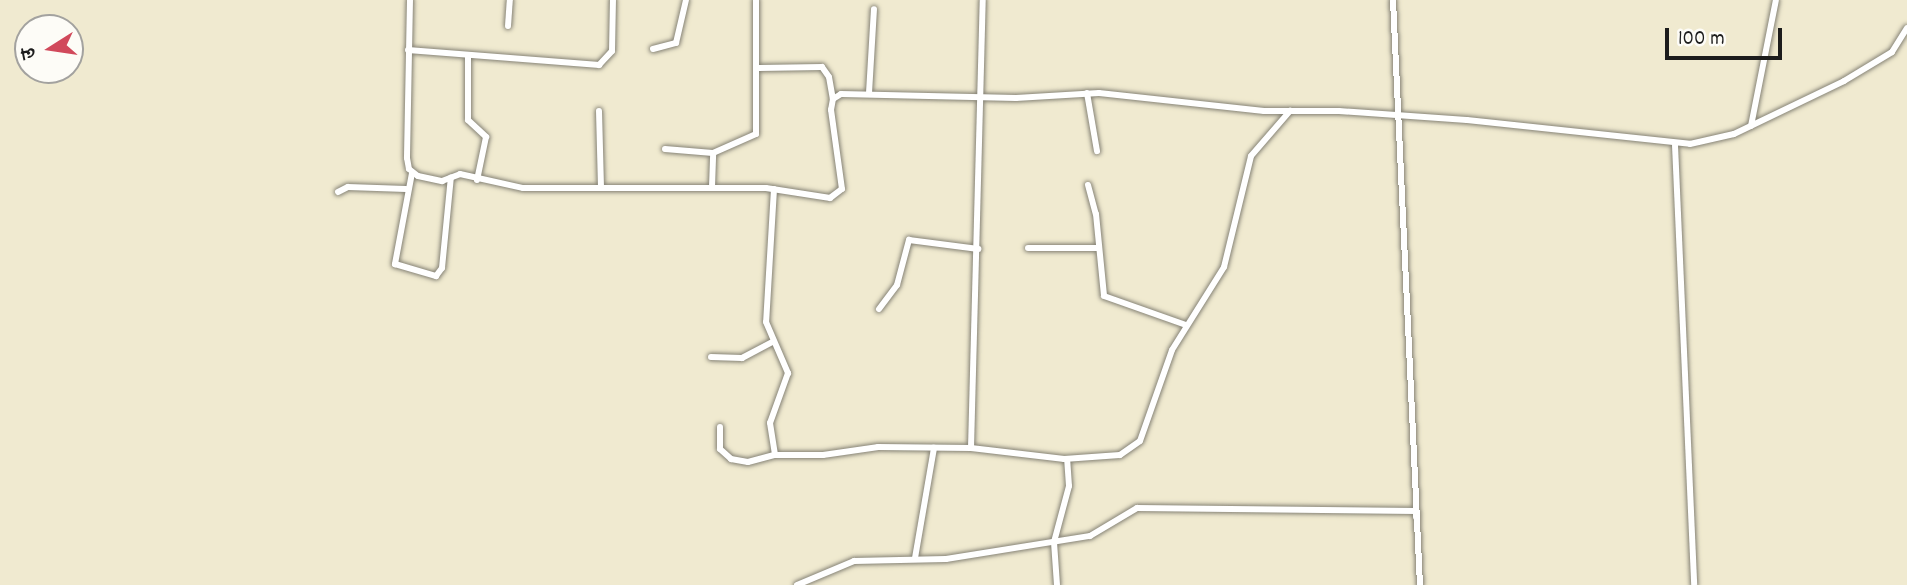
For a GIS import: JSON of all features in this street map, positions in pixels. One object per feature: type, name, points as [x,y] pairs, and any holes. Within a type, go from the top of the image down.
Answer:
[{"type":"street","points":[[410,0],[407,158],[412,173],[406,189],[395,266],[436,275],[442,268],[451,177]]},
{"type":"street","points":[[508,26],[510,0]]},
{"type":"street","points":[[408,50],[606,63],[613,41],[613,0]]},
{"type":"street","points":[[653,49],[676,43],[686,0]]},
{"type":"street","points":[[665,149],[713,153],[756,134],[759,68],[756,0]]},
{"type":"street","points":[[971,448],[983,0]]},
{"type":"street","points":[[1393,0],[1414,513],[1420,585]]},
{"type":"street","points":[[1751,126],[1776,0]]},
{"type":"street","points":[[869,93],[874,9]]},
{"type":"street","points":[[833,99],[841,94],[869,93],[982,97],[1087,93],[1290,111],[1397,115],[1675,145],[1715,140],[1751,126],[1881,61],[1899,44],[1907,28]]},
{"type":"street","points":[[468,56],[468,120],[486,137],[477,180]]},
{"type":"street","points":[[412,173],[437,181],[460,174],[477,180],[523,188],[774,189],[830,198],[841,192],[829,77],[822,67],[759,68]]},
{"type":"street","points":[[1087,93],[1097,151]]},
{"type":"street","points":[[600,111],[601,188]]},
{"type":"street","points":[[720,427],[721,452],[732,459],[748,462],[775,455],[823,456],[868,447],[971,448],[1067,459],[1120,455],[1135,447],[1161,372],[1186,325],[1224,267],[1251,156],[1290,111]]},
{"type":"street","points":[[1675,145],[1694,585]]},
{"type":"street","points":[[712,187],[713,153]]},
{"type":"street","points":[[1088,185],[1104,296],[1186,325]]},
{"type":"street","points":[[338,192],[348,187],[406,189]]},
{"type":"street","points":[[774,189],[766,322],[772,342],[788,373],[770,423],[775,455]]},
{"type":"street","points":[[878,309],[897,285],[909,240],[978,249]]},
{"type":"street","points":[[1028,248],[1099,248]]},
{"type":"street","points":[[712,357],[750,356],[772,342]]},
{"type":"street","points":[[915,558],[934,448]]},
{"type":"street","points":[[1057,585],[1054,541],[1069,486],[1067,459]]},
{"type":"street","points":[[797,585],[831,575],[854,561],[946,559],[1098,533],[1137,508],[1414,513]]}]
